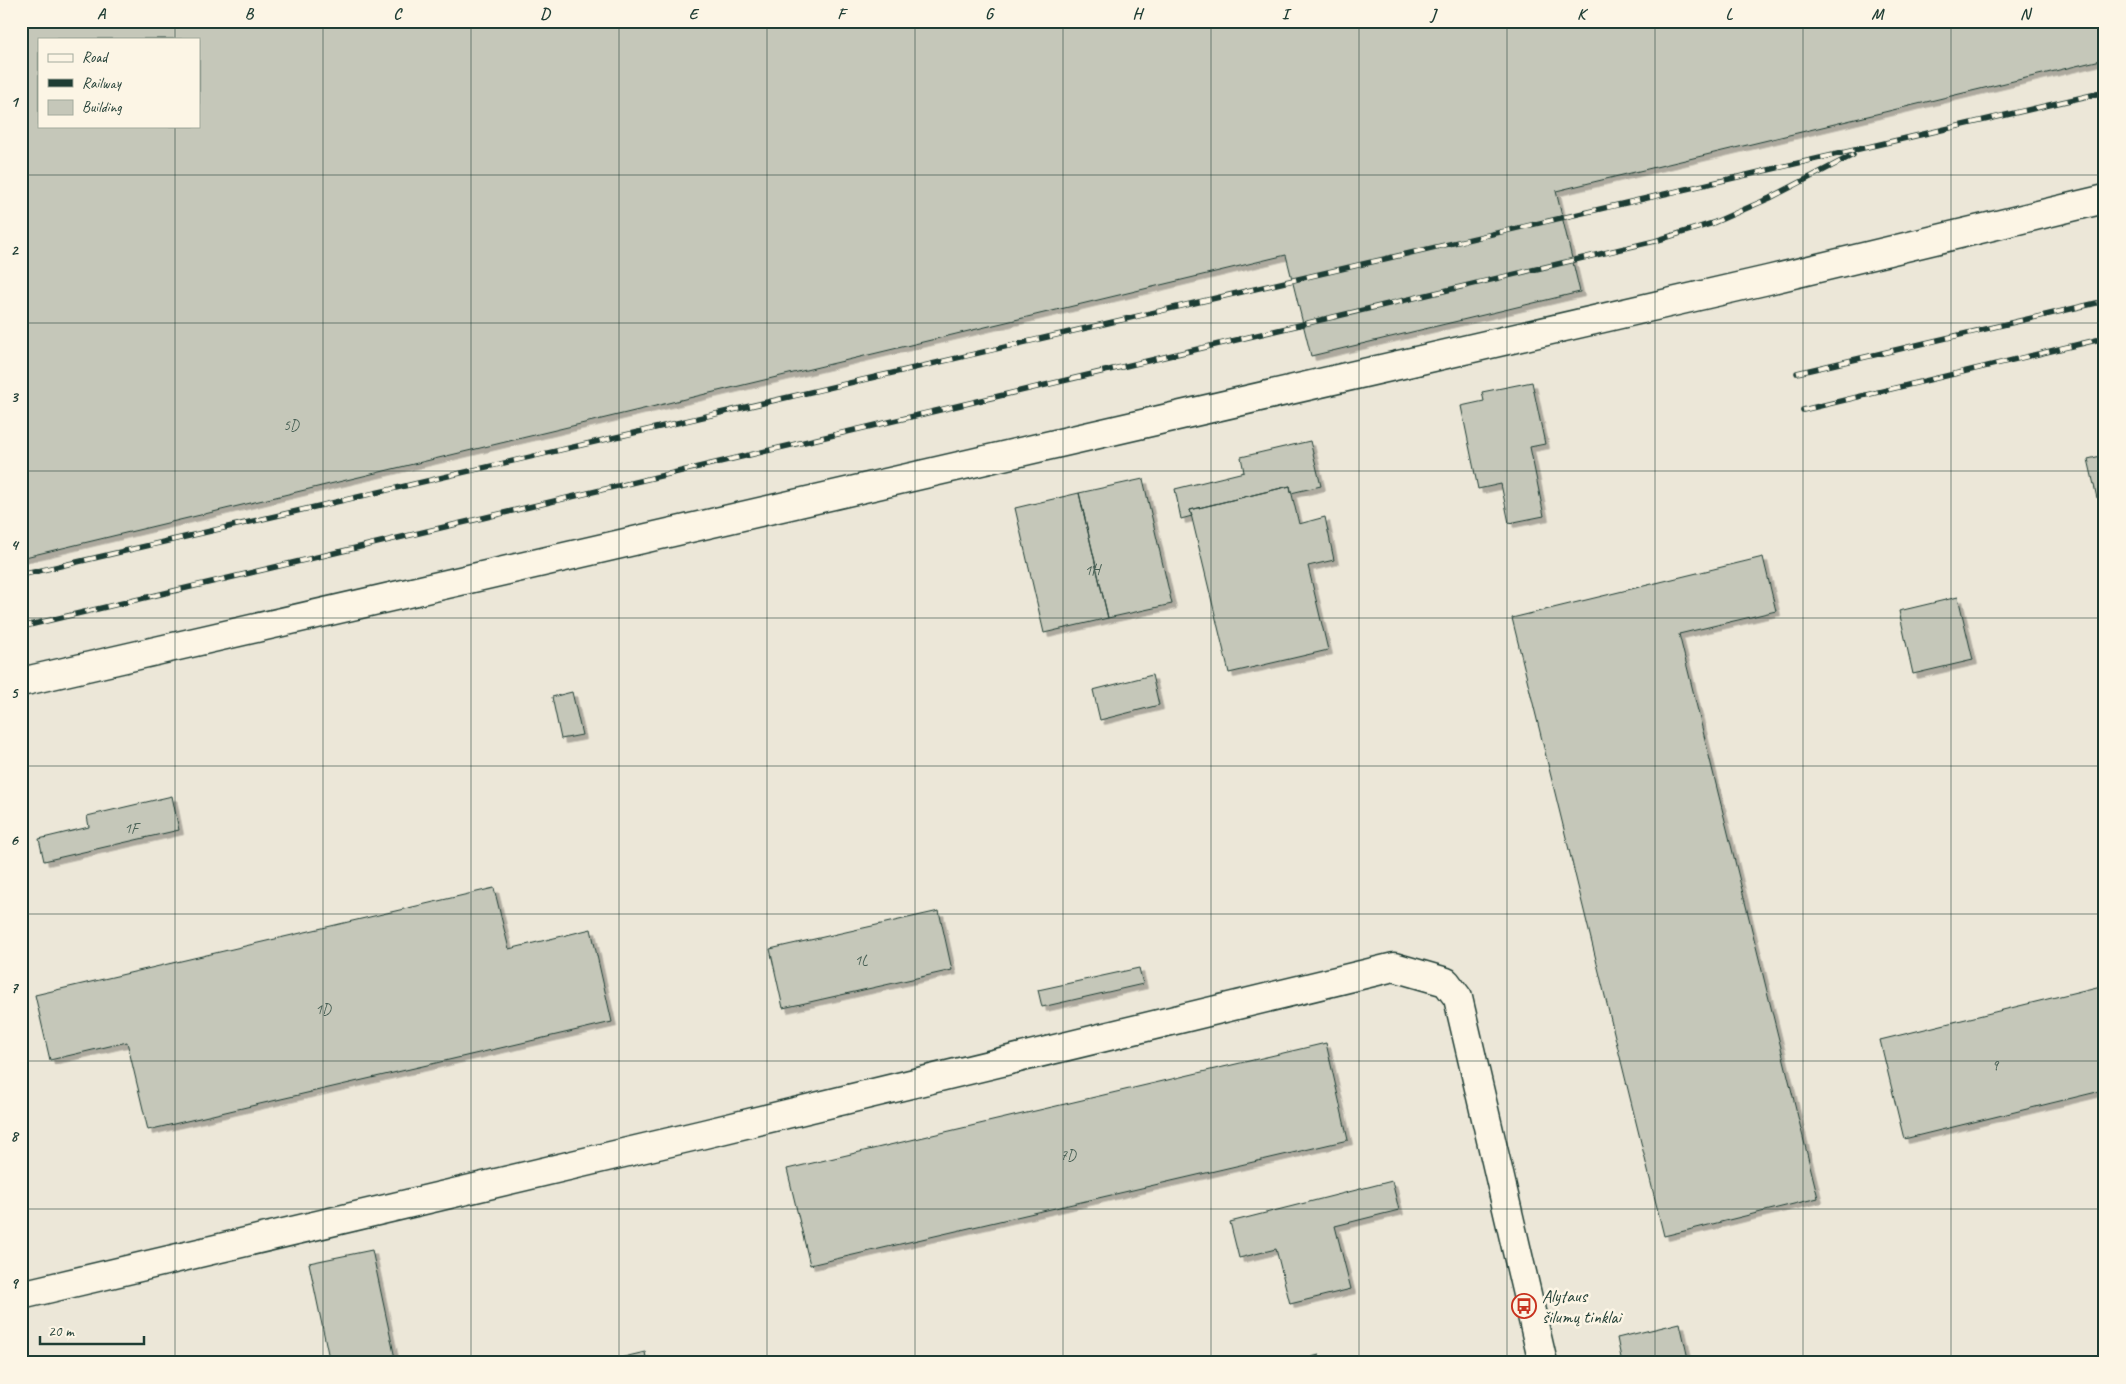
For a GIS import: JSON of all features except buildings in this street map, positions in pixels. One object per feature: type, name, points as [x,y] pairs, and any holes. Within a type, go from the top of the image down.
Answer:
[{"type":"street","points":[[21,682],[1768,280],[2105,199]]},
{"type":"street","points":[[21,1295],[704,1134],[1394,967],[1446,982],[1458,998],[1543,1363]]},
{"type":"shaded area","points":[[21,21],[2105,21],[2105,1363],[21,1363]]},
{"type":"railway","points":[[21,575],[2105,92]]},
{"type":"railway","points":[[21,627],[1655,241],[1713,223],[1770,198],[1853,155]]},
{"type":"railway","points":[[1797,373],[2105,301]]},
{"type":"railway","points":[[1803,410],[2105,338]]},
{"type":"place","name":"Alytaus šilumų tinklai","points":[[1524,1306]]}]
